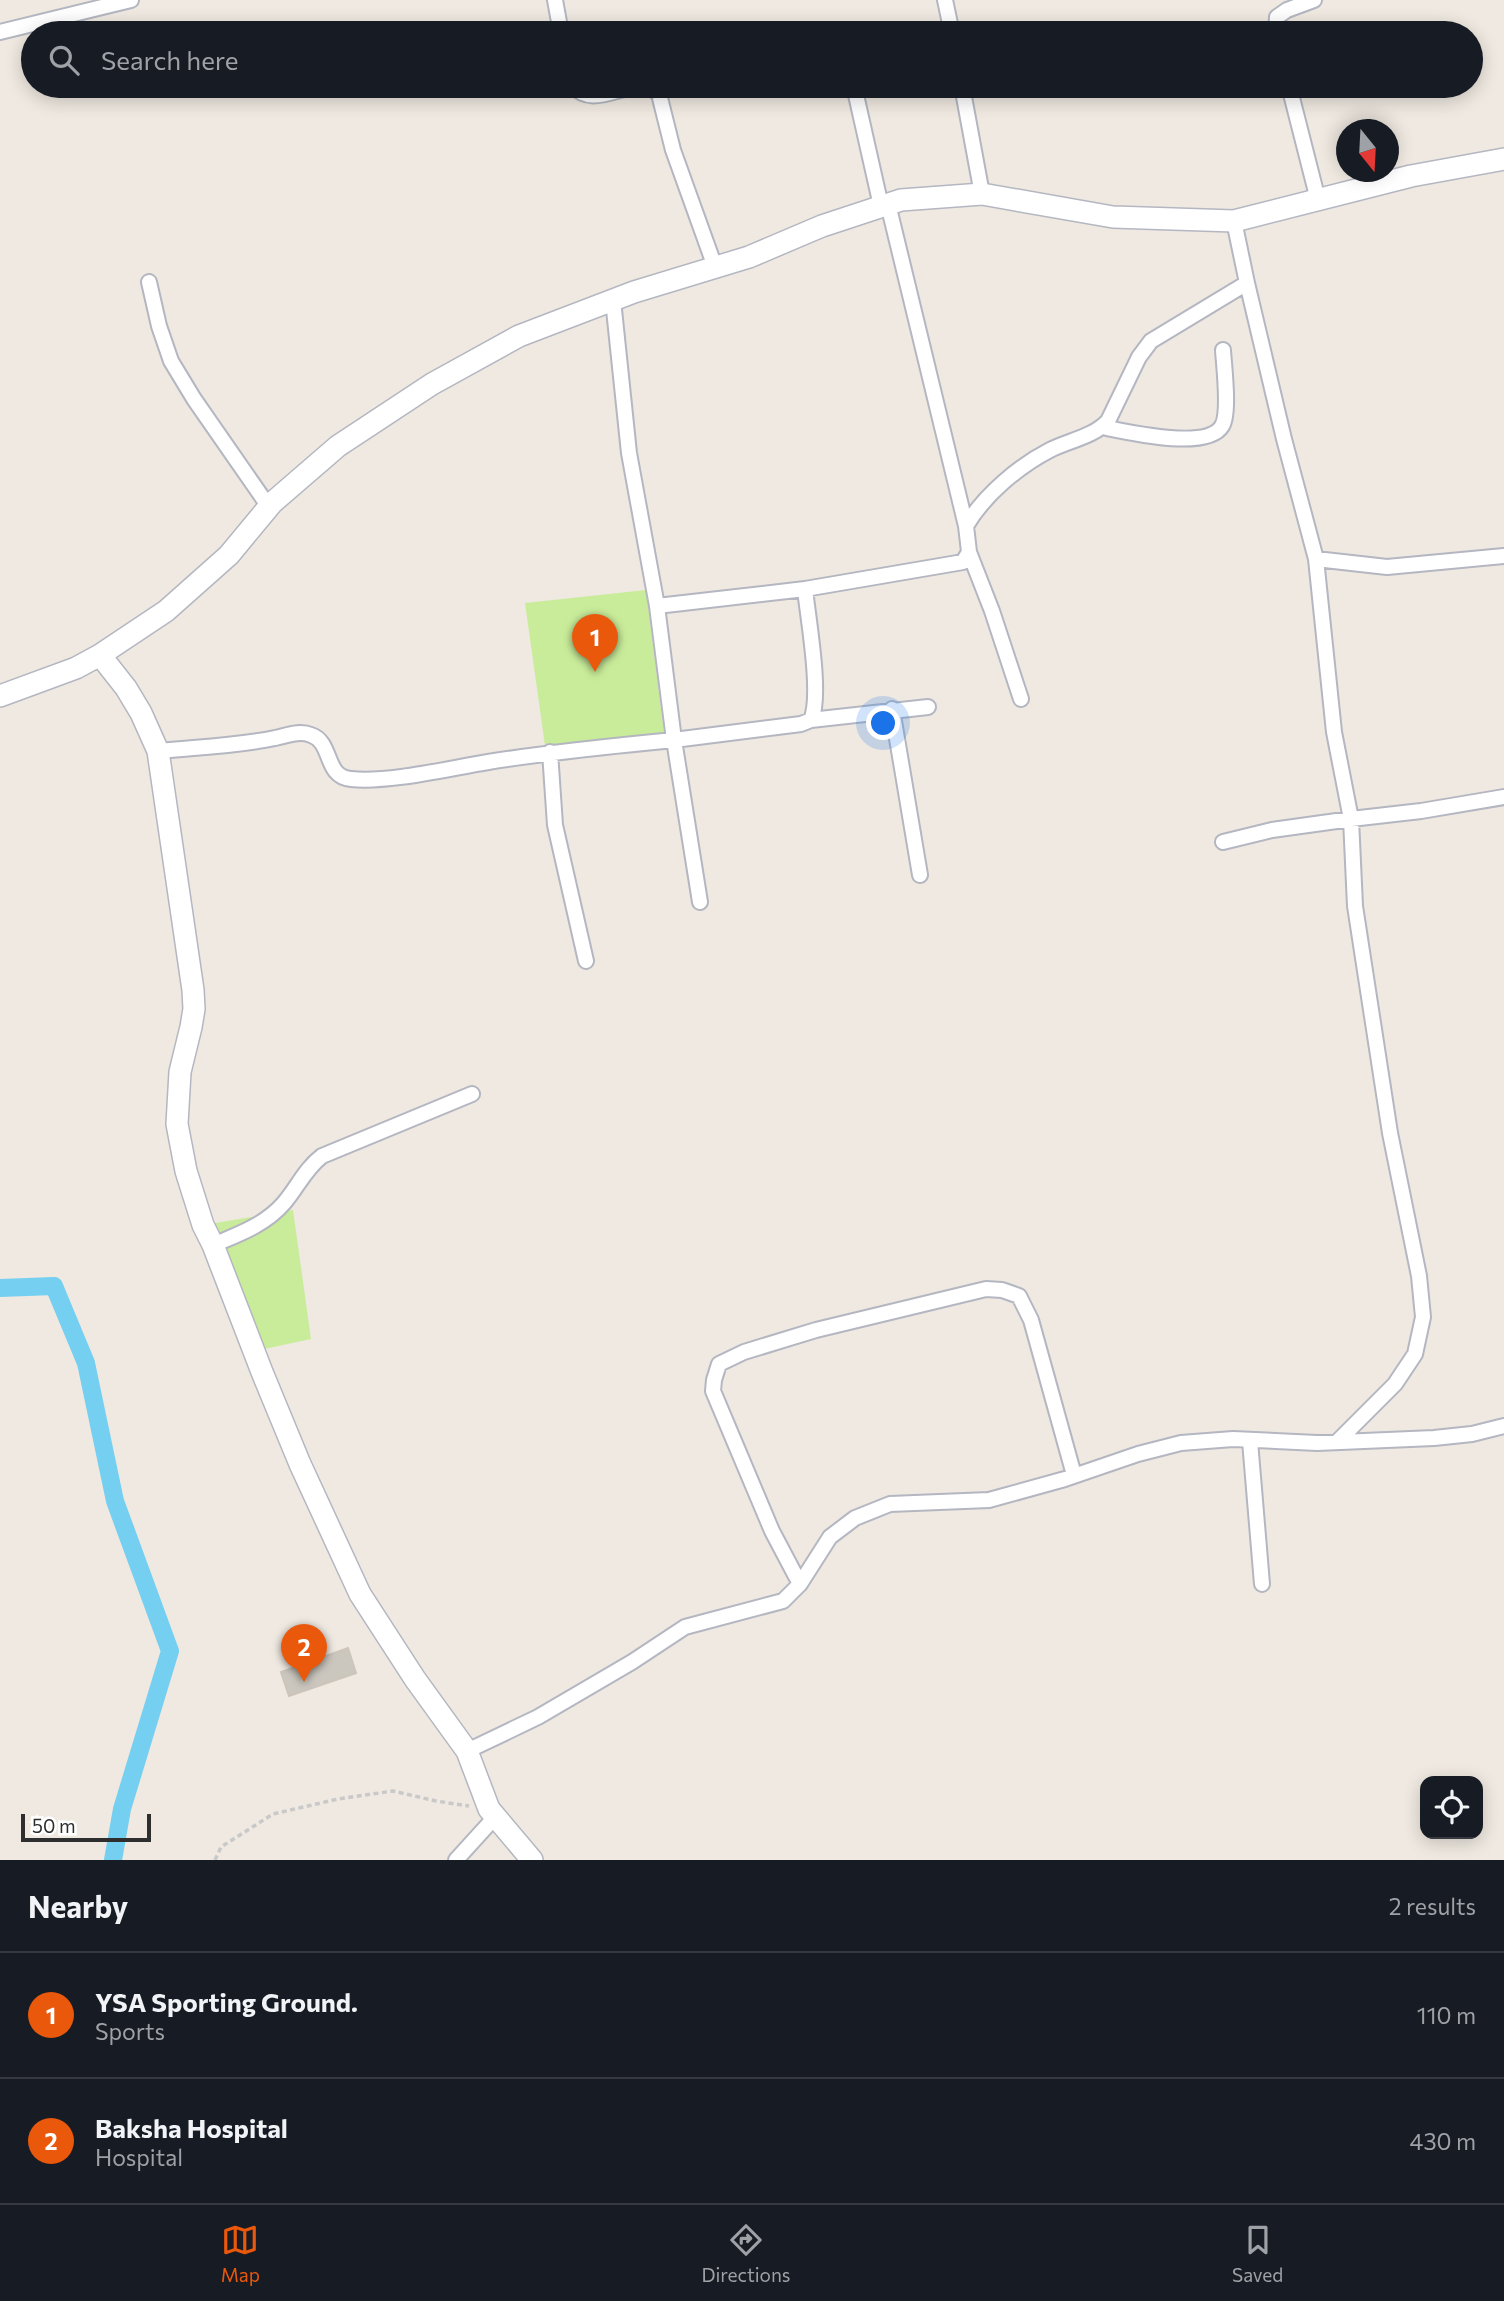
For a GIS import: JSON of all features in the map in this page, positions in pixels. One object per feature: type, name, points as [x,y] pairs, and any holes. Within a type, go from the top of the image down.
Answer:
[{"type":"street","points":[[45,21],[131,0]]},
{"type":"street","points":[[555,0],[559,21]]},
{"type":"street","points":[[945,0],[949,21]]},
{"type":"street","points":[[1277,21],[1277,17],[1287,10],[1314,0]]},
{"type":"street","points":[[0,32],[21,27]]},
{"type":"street","points":[[660,98],[673,150],[715,267]]},
{"type":"street","points":[[857,98],[966,526],[970,552],[1021,699]]},
{"type":"street","points":[[964,98],[982,194]]},
{"type":"street","points":[[1292,98],[1318,200]]},
{"type":"street","points":[[0,696],[76,668],[166,611],[229,555],[269,507],[338,446],[432,384],[519,336],[612,300],[749,257],[822,226],[901,200],[982,194],[1113,217],[1234,221],[1411,176],[1504,159]]},
{"type":"street","points":[[1234,221],[1284,439],[1316,559],[1334,732],[1351,819],[1355,906],[1390,1133],[1419,1276],[1423,1317],[1415,1354],[1395,1384],[1337,1442]]},
{"type":"street","points":[[149,282],[159,326],[181,380],[269,507]]},
{"type":"street","points":[[966,526],[1017,469],[1051,449],[1102,428],[1139,357],[1151,341],[1247,283]]},
{"type":"street","points":[[612,300],[629,453],[657,606],[674,740],[700,902]]},
{"type":"street","points":[[1102,428],[1174,438],[1196,438],[1217,431],[1224,424],[1223,350]]},
{"type":"street","points":[[657,606],[805,589],[956,565],[963,562],[970,552]]},
{"type":"street","points":[[1316,559],[1387,567],[1504,556]]},
{"type":"street","points":[[805,589],[814,677],[814,708],[811,720]]},
{"type":"street","points":[[100,655],[131,697],[158,751],[193,990],[194,1009],[180,1072],[177,1124],[194,1201],[300,1464],[360,1594],[415,1679],[467,1751],[492,1813],[532,1860]]},
{"type":"street","points":[[158,751],[255,743],[302,732],[321,741],[334,771],[341,777],[388,777],[550,752],[674,740],[892,709],[928,707]]},
{"type":"street","points":[[892,709],[920,875]]},
{"type":"street","points":[[550,752],[555,825],[586,961]]},
{"type":"street","points":[[1223,842],[1298,825],[1433,809],[1504,797]]},
{"type":"street","points":[[213,1245],[260,1225],[281,1207],[312,1163],[322,1156],[472,1094]]},
{"type":"street","points":[[800,1584],[772,1531],[713,1391],[719,1364],[744,1352],[816,1330],[986,1289],[1002,1290],[1019,1296],[1031,1320],[1074,1475]]},
{"type":"street","points":[[467,1751],[538,1717],[632,1662],[685,1627],[783,1601],[800,1584],[830,1537],[855,1518],[890,1504],[989,1500],[1181,1443],[1233,1439],[1337,1442],[1451,1438],[1504,1426]]},
{"type":"street","points":[[1250,1441],[1262,1584]]},
{"type":"street","points":[[456,1860],[492,1813]]},
{"type":"path","points":[[215,1860],[221,1847],[273,1814],[338,1799],[393,1791],[492,1813]]},
{"type":"green space","points":[[646,590],[665,741],[546,753],[525,603]]},
{"type":"green space","points":[[293,1210],[311,1339],[255,1351],[203,1225]]},
{"type":"building","points":[[348,1648],[356,1673],[289,1696],[281,1672]]},
{"type":"waterway","points":[[0,1288],[54,1286],[86,1363],[115,1501],[170,1651],[122,1809],[113,1860]]},
{"type":"place","name":"YSA Sporting Ground.","points":[[595,672]]},
{"type":"place","name":"Baksha Hospital","points":[[304,1682]]}]
